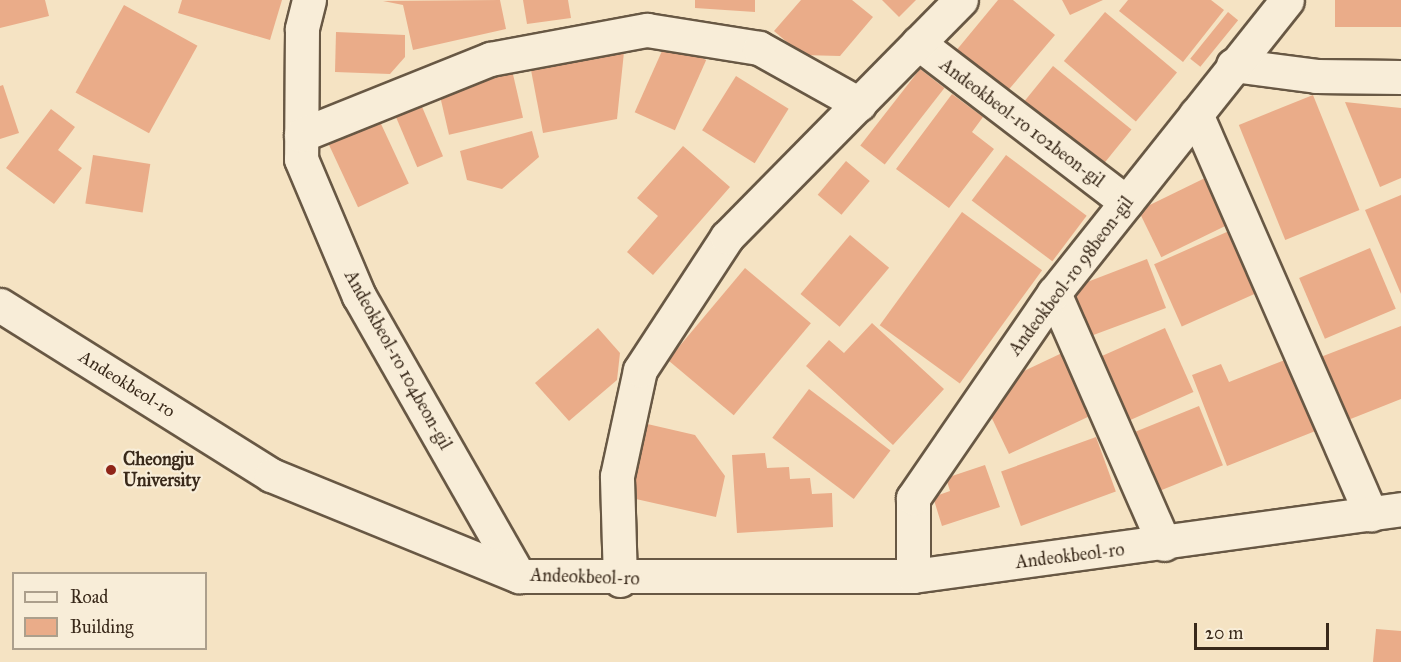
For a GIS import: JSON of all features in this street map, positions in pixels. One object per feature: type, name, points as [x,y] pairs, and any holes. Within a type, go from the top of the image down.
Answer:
[{"type":"street","name":"Andeokbeol-ro 104beon-gil","points":[[309,0],[302,29],[301,159],[359,296],[519,576]]},
{"type":"street","points":[[620,579],[617,476],[640,370],[728,237],[961,0]]},
{"type":"street","name":"Andeokbeol-ro 98beon-gil","points":[[913,576],[913,498],[1054,293],[1233,65],[1287,0]]},
{"type":"street","points":[[301,135],[490,59],[647,30],[759,48],[859,104]]},
{"type":"street","name":"Andeokbeol-ro 102beon-gil","points":[[918,43],[1126,202]]},
{"type":"street","points":[[1233,65],[1316,76],[1401,77]]},
{"type":"street","name":"Andeokbeol-ro","points":[[0,305],[271,475],[519,576],[620,579],[913,576],[1164,544],[1386,512],[1196,114]]},
{"type":"street","points":[[1054,293],[1164,544]]},
{"type":"building","points":[[0,0],[45,0],[49,16],[0,28]]},
{"type":"building","points":[[182,0],[282,0],[270,40],[178,13]]},
{"type":"building","points":[[500,0],[506,29],[413,50],[403,5],[383,1]]},
{"type":"building","points":[[523,0],[568,0],[571,18],[527,24]]},
{"type":"building","points":[[695,0],[755,0],[755,12],[695,8]]},
{"type":"building","points":[[801,0],[852,0],[873,17],[840,56],[802,55],[774,31]]},
{"type":"building","points":[[882,0],[916,0],[899,17]]},
{"type":"building","points":[[998,0],[1013,0],[1055,35],[1005,94],[955,52]]},
{"type":"building","points":[[1062,0],[1103,0],[1070,15]]},
{"type":"building","points":[[1128,0],[1211,0],[1224,10],[1183,62],[1119,11]]},
{"type":"building","points":[[1335,0],[1401,0],[1401,27],[1335,27]]},
{"type":"building","points":[[124,5],[197,46],[149,133],[76,92]]},
{"type":"building","points":[[1105,12],[1177,72],[1136,121],[1064,61]]},
{"type":"building","points":[[1228,12],[1238,20],[1200,67],[1190,59]]},
{"type":"building","points":[[336,32],[405,35],[405,57],[390,74],[335,72]]},
{"type":"building","points":[[666,42],[706,60],[675,130],[635,112]]},
{"type":"building","points":[[578,48],[624,52],[617,119],[543,133],[531,70]]},
{"type":"building","points":[[1053,66],[1131,130],[1097,172],[1018,109]]},
{"type":"building","points":[[920,69],[944,88],[885,165],[860,145]]},
{"type":"building","points":[[512,70],[523,118],[449,135],[438,87]]},
{"type":"building","points":[[736,76],[789,109],[755,163],[702,130]]},
{"type":"building","points":[[3,85],[19,133],[0,139],[0,86]]},
{"type":"building","points":[[952,94],[983,117],[972,132],[994,149],[949,208],[896,169]]},
{"type":"building","points":[[1313,95],[1359,210],[1285,240],[1239,125]]},
{"type":"building","points":[[420,102],[443,156],[417,167],[394,113]]},
{"type":"building","points":[[1345,102],[1401,108],[1401,178],[1380,187]]},
{"type":"building","points":[[51,109],[75,127],[58,150],[82,168],[54,204],[6,168]]},
{"type":"building","points":[[375,111],[409,184],[358,207],[324,135]]},
{"type":"building","points":[[532,131],[539,157],[502,189],[467,180],[460,151]]},
{"type":"building","points":[[683,146],[730,187],[653,275],[627,252],[658,216],[637,198]]},
{"type":"building","points":[[93,155],[150,164],[143,212],[85,203]]},
{"type":"building","points":[[1006,155],[1087,216],[1052,261],[972,201]]},
{"type":"building","points":[[846,161],[870,181],[841,215],[818,195]]},
{"type":"building","points":[[1205,178],[1228,225],[1161,257],[1138,210]]},
{"type":"building","points":[[1401,195],[1401,294],[1365,210]]},
{"type":"building","points":[[962,212],[1042,270],[960,383],[880,325]]},
{"type":"building","points":[[1229,231],[1257,293],[1182,326],[1154,264]]},
{"type":"building","points":[[850,235],[889,268],[840,327],[801,294]]},
{"type":"building","points":[[1370,248],[1396,309],[1325,339],[1299,278]]},
{"type":"building","points":[[1147,259],[1166,308],[1080,340],[1069,312],[1082,284]]},
{"type":"building","points":[[745,268],[811,323],[734,415],[668,360]]},
{"type":"building","points":[[872,323],[944,389],[893,445],[806,366],[829,340],[844,353]]},
{"type":"building","points":[[1401,326],[1401,399],[1343,422],[1318,358]]},
{"type":"building","points":[[598,328],[620,353],[617,380],[569,421],[535,383]]},
{"type":"building","points":[[1165,328],[1193,392],[1126,422],[1097,358]]},
{"type":"building","points":[[1062,353],[1092,415],[1009,454],[986,406],[1009,378]]},
{"type":"building","points":[[1290,358],[1318,430],[1227,466],[1192,375],[1221,364],[1229,382]]},
{"type":"building","points":[[809,389],[890,450],[854,499],[772,438]]},
{"type":"building","points":[[1199,406],[1223,465],[1151,495],[1127,435]]},
{"type":"building","points":[[643,423],[695,435],[725,476],[716,517],[627,497]]},
{"type":"building","points":[[1096,437],[1116,492],[1021,526],[1001,472]]},
{"type":"building","points":[[765,453],[767,468],[789,467],[790,479],[810,478],[812,494],[832,493],[833,527],[737,533],[732,455]]},
{"type":"building","points":[[985,465],[1000,507],[942,526],[933,497],[950,491],[946,478]]},
{"type":"building","points":[[1376,629],[1401,631],[1401,662],[1373,662]]},
{"type":"place","name":"Cheongju University","points":[[111,470]]}]
